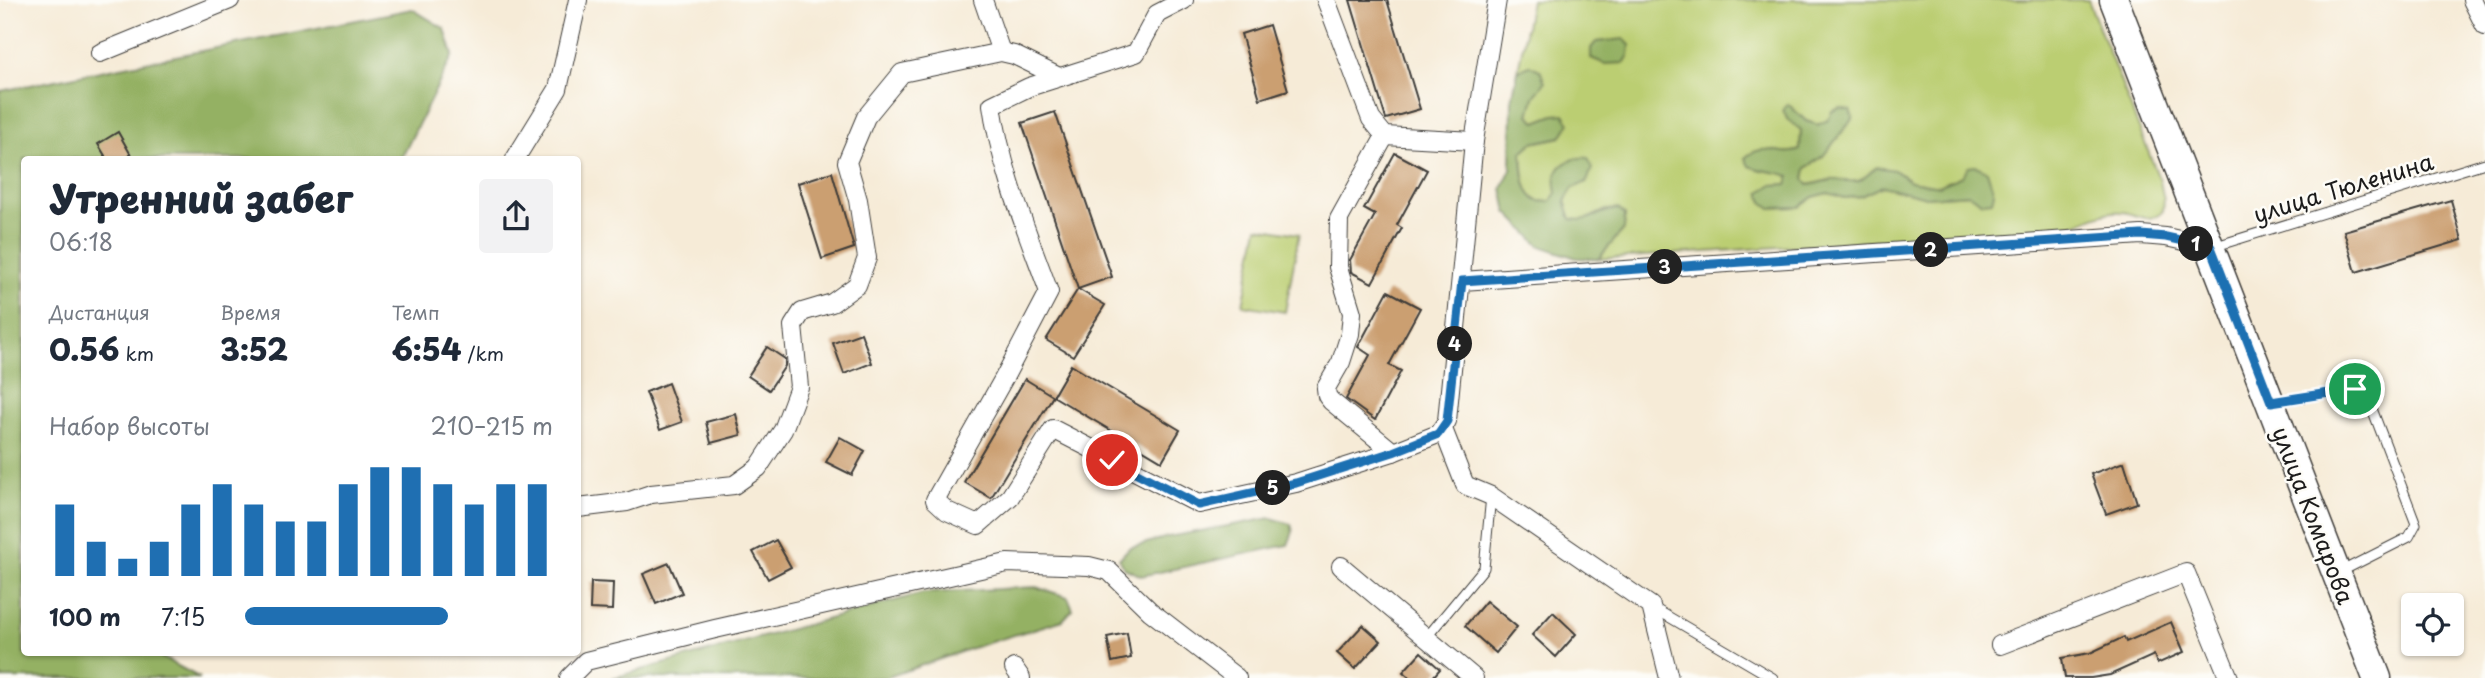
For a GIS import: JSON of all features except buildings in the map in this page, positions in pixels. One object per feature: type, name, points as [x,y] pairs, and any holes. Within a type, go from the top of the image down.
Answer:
[{"type":"main road","name":"улица Комарова","points":[[2114,0],[2377,678]]},
{"type":"street","points":[[100,53],[230,0]]},
{"type":"street","points":[[517,156],[558,89],[578,0]]},
{"type":"street","points":[[983,0],[1001,52]]},
{"type":"street","points":[[1184,0],[1151,7],[1136,53],[1029,87],[992,105],[1004,166],[1049,292],[935,500],[947,511],[978,525],[1010,497],[1054,429],[1199,505],[1296,483],[1393,452],[1438,434],[1443,429],[1447,421],[1474,141],[1497,0]]},
{"type":"street","points":[[1326,0],[1371,119],[1385,136],[1474,141]]},
{"type":"street","points":[[2472,0],[2485,26]]},
{"type":"street","points":[[581,508],[627,502],[651,494],[734,485],[758,468],[783,430],[799,387],[793,326],[802,312],[832,303],[857,285],[867,258],[859,200],[847,162],[866,117],[902,73],[1001,52],[1014,55],[1059,77]]},
{"type":"street","points":[[1385,136],[1339,219],[1338,268],[1352,313],[1350,334],[1341,362],[1326,388],[1331,401],[1393,452]]},
{"type":"street","points":[[1462,281],[2141,235],[2166,237],[2211,247]]},
{"type":"street","points":[[1443,429],[1465,485],[1491,496],[1651,606],[1669,678]]},
{"type":"street","points":[[569,678],[586,661],[1007,563],[1089,566],[1109,570],[1150,611],[1237,678]]},
{"type":"street","points":[[1341,566],[1474,678]]},
{"type":"street","points":[[2000,645],[2186,573],[2229,678]]},
{"type":"lane","name":"улица Тюленина","points":[[2211,247],[2485,163]]},
{"type":"lane","points":[[2271,402],[2355,389],[2366,393],[2416,524],[2409,537],[2337,574]]},
{"type":"lane","points":[[1426,638],[1484,568],[1491,496]]},
{"type":"lane","points":[[1651,606],[1773,678]]},
{"type":"green space","points":[[1531,0],[2088,0],[2160,181],[2163,211],[2151,218],[2127,213],[2108,213],[2068,228],[1598,259],[1624,229],[1625,215],[1618,209],[1606,210],[1583,221],[1571,219],[1565,201],[1573,188],[1556,175],[1557,193],[1550,202],[1538,201],[1529,193],[1522,152],[1532,143],[1561,137],[1554,115],[1536,122],[1529,115],[1534,97],[1529,65],[1518,71]],"holes":[[[1788,105],[1806,121],[1818,125],[1828,120],[1853,118],[1823,156],[1806,168],[1804,179],[1808,185],[1833,179],[1848,183],[1861,181],[1894,170],[1911,181],[1939,186],[1962,176],[1982,202],[1968,194],[1927,197],[1882,186],[1861,196],[1845,198],[1828,193],[1813,197],[1799,207],[1772,185],[1787,184],[1790,176],[1745,158],[1758,151],[1800,150],[1801,129],[1783,110]]]},
{"type":"green space","points":[[412,9],[445,29],[453,55],[402,156],[21,156],[21,656],[160,656],[200,678],[0,678],[0,91]]},
{"type":"green space","points":[[1624,39],[1630,45],[1625,63],[1605,64],[1591,58],[1591,48],[1596,42]]},
{"type":"green space","points":[[1529,65],[1540,70],[1545,82],[1534,97],[1529,115],[1536,122],[1564,114],[1570,123],[1561,137],[1532,143],[1522,152],[1526,187],[1533,198],[1550,202],[1557,193],[1556,178],[1561,167],[1574,159],[1588,158],[1592,168],[1587,182],[1573,188],[1565,201],[1571,219],[1589,218],[1618,209],[1625,215],[1624,229],[1598,259],[1576,258],[1540,246],[1507,212],[1502,188],[1511,169],[1512,99],[1518,71]]},
{"type":"green space","points":[[1788,104],[1806,121],[1818,125],[1828,120],[1832,111],[1840,108],[1850,110],[1853,118],[1823,156],[1806,168],[1804,179],[1808,185],[1833,180],[1858,181],[1876,167],[1894,170],[1911,181],[1939,186],[1962,176],[1968,167],[1976,166],[1987,171],[1994,193],[1992,201],[1982,202],[1968,194],[1927,197],[1882,186],[1861,196],[1845,198],[1828,193],[1813,197],[1799,207],[1771,208],[1763,202],[1760,192],[1772,185],[1787,184],[1790,176],[1749,166],[1745,158],[1759,150],[1800,150],[1801,130],[1787,119],[1783,110]]},
{"type":"green space","points":[[1258,227],[1299,234],[1285,312],[1243,305]]},
{"type":"green space","points":[[1271,518],[1291,524],[1293,532],[1288,545],[1141,576],[1124,568],[1119,559],[1129,548],[1168,537]]},
{"type":"green space","points":[[1036,587],[1068,597],[1073,609],[1063,620],[885,678],[612,678],[923,593]]},
{"type":"route","points":[[1112,460],[1199,505],[1296,483],[1393,452],[1438,434],[1447,421],[1462,281],[2141,235],[2166,237],[2211,247],[2271,402],[2355,389]]}]
